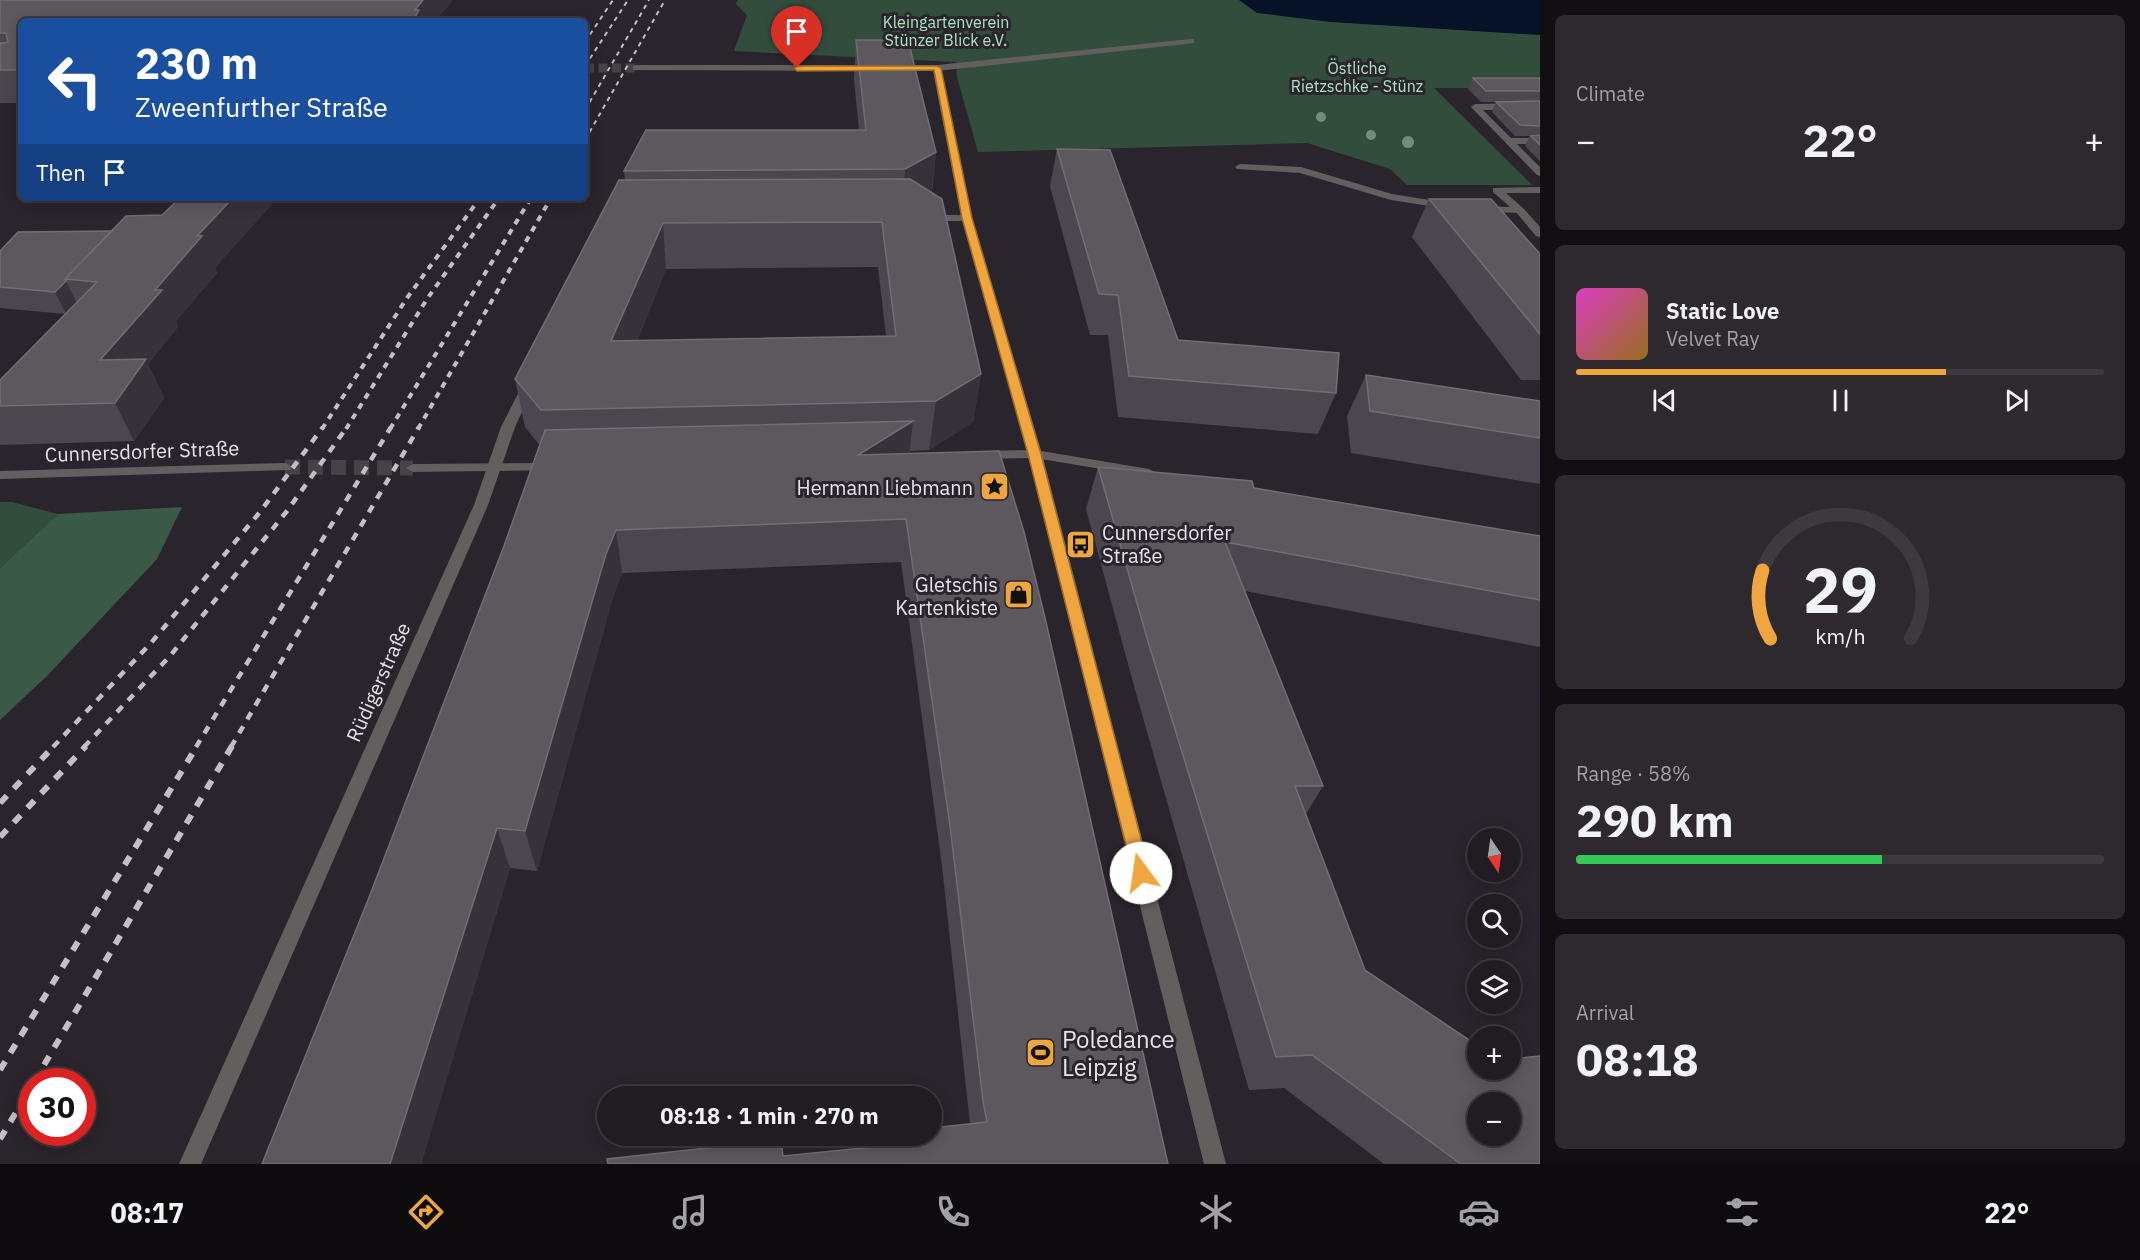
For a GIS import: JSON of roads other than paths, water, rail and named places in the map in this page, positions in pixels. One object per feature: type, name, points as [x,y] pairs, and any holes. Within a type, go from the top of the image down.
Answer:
[{"type":"street","points":[[890,68],[937,68],[1191,41]]},
{"type":"street","points":[[636,68],[879,68]]},
{"type":"street","points":[[937,68],[967,218],[1035,454],[1215,1164]]},
{"type":"street","points":[[1540,106],[1475,107],[1540,173]]},
{"type":"street","points":[[1508,141],[1540,141]]},
{"type":"street","points":[[1240,167],[1301,170],[1391,197],[1461,207],[1520,212]]},
{"type":"street","points":[[1540,190],[1497,190],[1540,234]]},
{"type":"street","points":[[911,218],[967,218]]},
{"type":"street","name":"Rüdigerstraße","points":[[189,1164],[481,506],[508,427],[535,372]]},
{"type":"street","points":[[969,456],[1035,454],[1164,476]]},
{"type":"street","points":[[413,468],[562,466]]},
{"type":"street","name":"Cunnersdorfer Straße","points":[[0,475],[285,468]]},
{"type":"water","points":[[1239,0],[1540,0],[1540,35],[1331,22],[1257,13]]},
{"type":"tunnel","points":[[588,68],[636,68]]},
{"type":"tunnel","points":[[285,467],[413,468]]},
{"type":"railway","points":[[588,38],[613,0]]},
{"type":"railway","points":[[588,61],[628,0]]},
{"type":"railway","points":[[588,105],[649,0]]},
{"type":"railway","points":[[588,135],[665,0]]},
{"type":"railway","points":[[322,429],[407,298],[478,201]]},
{"type":"railway","points":[[346,429],[427,299],[497,201]]},
{"type":"railway","points":[[390,429],[529,201]]},
{"type":"railway","points":[[418,429],[549,201]]},
{"type":"railway","points":[[53,747],[151,643],[260,512],[323,427]]},
{"type":"railway","points":[[84,747],[170,656],[287,511],[347,427]]},
{"type":"railway","points":[[196,747],[391,427]]},
{"type":"railway","points":[[231,747],[419,427]]},
{"type":"railway","points":[[0,803],[54,746]]},
{"type":"railway","points":[[0,837],[86,746]]},
{"type":"railway","points":[[0,1070],[197,746]]},
{"type":"railway","points":[[42,1068],[232,746]]},
{"type":"railway","points":[[0,1139],[18,1109]]},
{"type":"place","name":"Hermann Liebmann","points":[[994,487]]},
{"type":"place","name":"Cunnersdorfer Straße","points":[[1081,544]]},
{"type":"place","name":"Gletschis Kartenkiste","points":[[1019,595]]},
{"type":"place","name":"Poledance Leipzig","points":[[1041,1053]]},
{"type":"park label","name":"Kleingartenverein Stünzer Blick e.V.","points":[[946,31]]},
{"type":"park label","name":"Östliche Rietzschke - Stünz","points":[[1357,77]]}]
